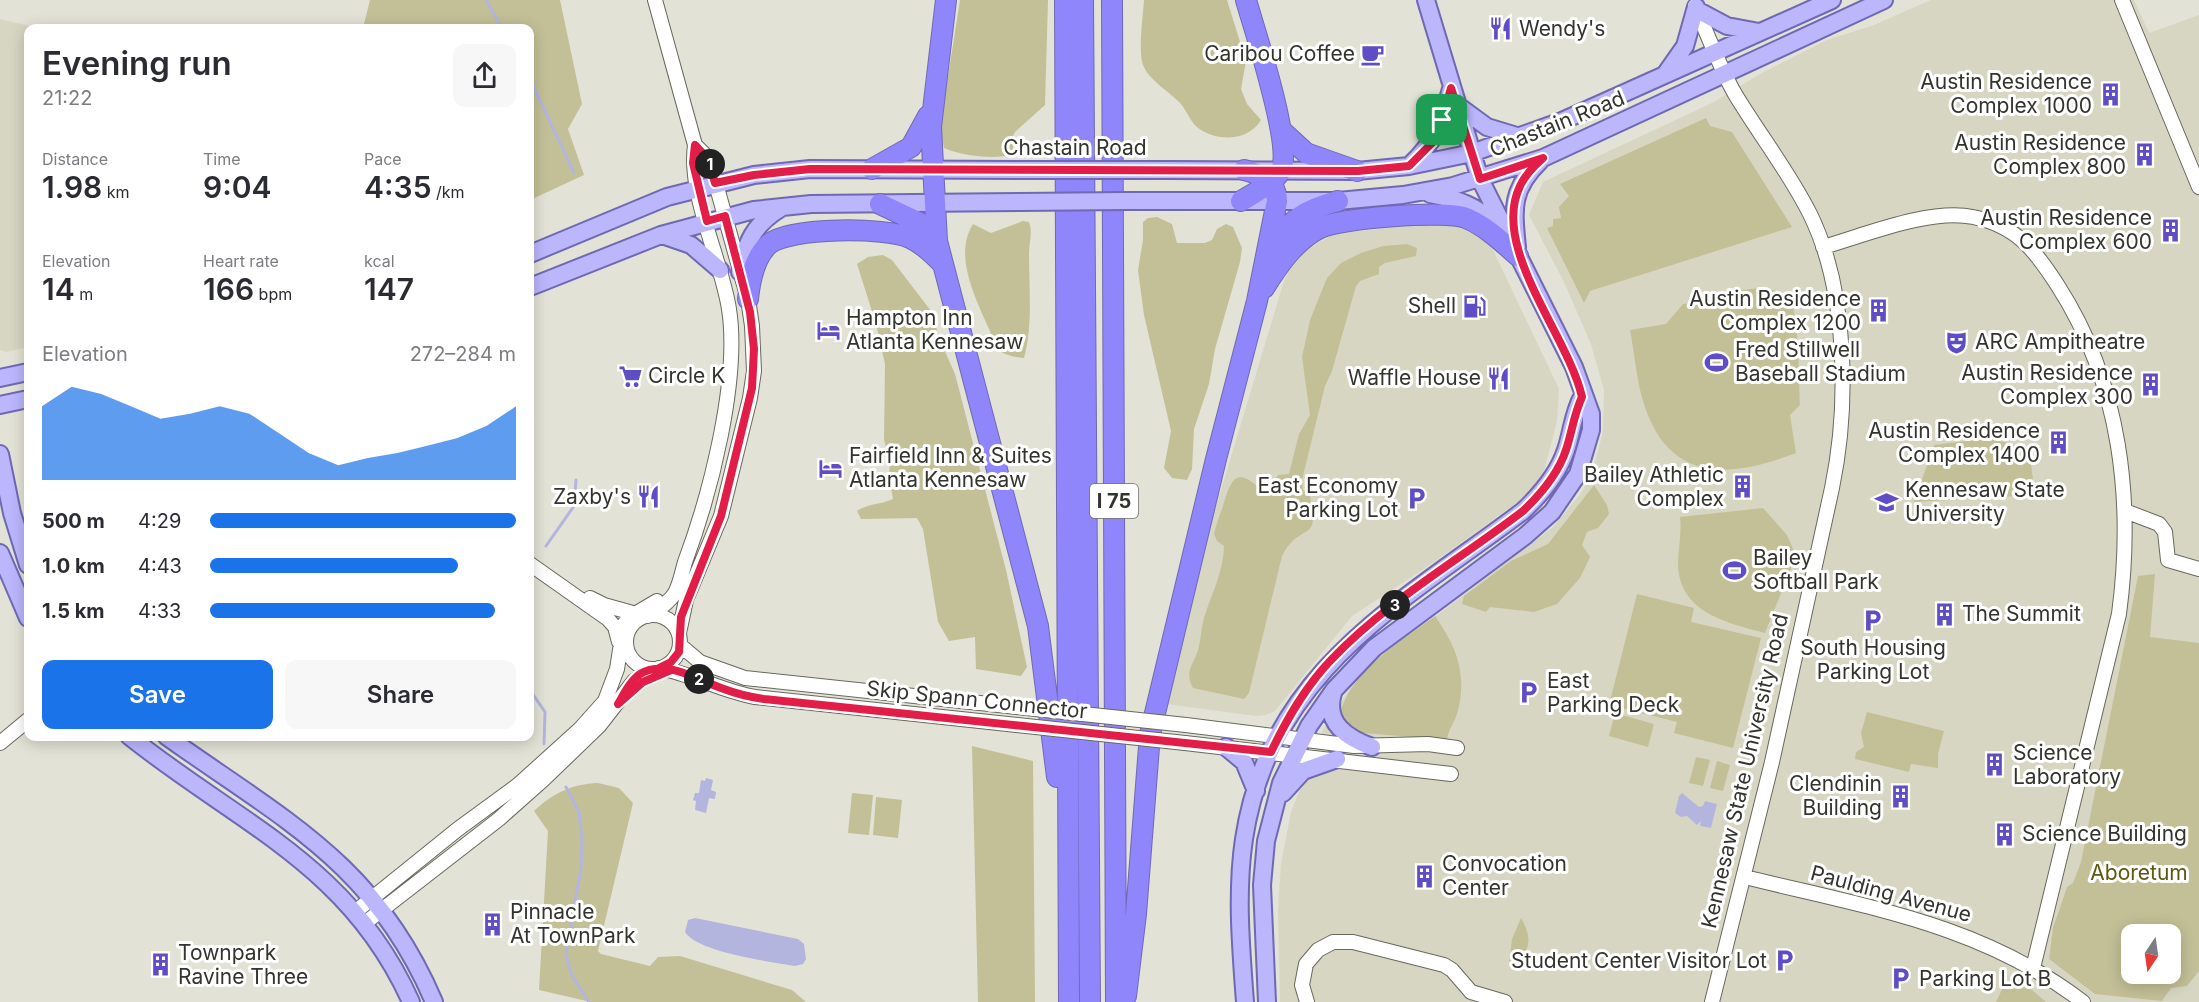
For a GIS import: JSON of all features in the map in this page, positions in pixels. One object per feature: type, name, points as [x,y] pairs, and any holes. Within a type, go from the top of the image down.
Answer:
[{"type":"highway","points":[[946,0],[932,108],[930,147],[936,202],[937,241],[1038,626],[1068,841]]},
{"type":"highway","name":"I 75","points":[[1065,0],[1069,1002]]},
{"type":"highway","points":[[1083,0],[1090,1002]]},
{"type":"highway","name":"I 75","points":[[1112,0],[1116,1002]]},
{"type":"highway","points":[[1125,1002],[1136,914],[1150,734],[1210,480],[1257,301],[1267,255],[1276,185],[1284,153],[1281,130],[1246,0]]},
{"type":"highway","points":[[872,169],[911,147],[924,128],[932,108]]},
{"type":"highway","points":[[1281,130],[1306,153],[1358,171]]},
{"type":"highway","points":[[1244,170],[1260,175],[1276,185]]},
{"type":"highway","points":[[1241,201],[1276,185]]},
{"type":"highway","points":[[1267,255],[1286,228],[1298,216],[1307,210],[1338,201]]},
{"type":"highway","points":[[880,204],[920,224],[937,241]]},
{"type":"highway","points":[[1257,301],[1274,272],[1300,241],[1320,228],[1340,223],[1448,213],[1479,225],[1518,256]]},
{"type":"highway","points":[[748,299],[750,279],[760,255],[774,241],[793,234],[868,231],[896,234],[926,248],[943,264]]},
{"type":"main road","points":[[1267,1002],[1263,862],[1274,806],[1297,747],[1334,690],[1353,668],[1387,637],[1525,536],[1558,505],[1578,474],[1588,447],[1592,422],[1564,347],[1480,179],[1426,0]]},
{"type":"main road","name":"Chastain Road","points":[[1276,185],[1358,171],[1409,166],[1472,153],[1521,137],[1832,0]]},
{"type":"main road","name":"Chastain Road","points":[[1276,185],[1338,201],[1423,193],[1480,179],[1543,158],[1884,0]]},
{"type":"main road","points":[[1666,74],[1685,46],[1695,5],[1717,22],[1759,32]]},
{"type":"main road","points":[[1409,166],[1425,151],[1438,132],[1451,88]]},
{"type":"main road","points":[[1456,105],[1488,128],[1521,137]]},
{"type":"main road","points":[[1518,256],[1514,219],[1516,195],[1526,176],[1543,158]]},
{"type":"main road","name":"Chastain Road","points":[[534,252],[630,211],[697,188],[779,171],[1244,170]]},
{"type":"main road","points":[[1423,193],[1449,197],[1475,207],[1506,235]]},
{"type":"main road","points":[[534,285],[661,235],[725,216],[784,206],[936,202],[1241,201]]},
{"type":"main road","points":[[740,272],[749,236],[762,221],[784,206]]},
{"type":"main road","points":[[661,235],[691,245],[720,270]]},
{"type":"main road","points":[[0,378],[24,373]]},
{"type":"main road","points":[[1245,1002],[1239,898],[1244,838],[1256,791],[1279,735],[1310,685],[1353,638],[1412,591],[1523,511],[1538,496],[1566,451],[1575,413],[1582,397]]},
{"type":"main road","points":[[0,405],[24,400]]},
{"type":"main road","points":[[0,454],[12,513],[24,552]]},
{"type":"main road","points":[[0,553],[24,609]]},
{"type":"main road","points":[[1334,690],[1330,707],[1336,724],[1348,736],[1372,747]]},
{"type":"main road","points":[[136,741],[304,861],[360,917],[411,1002]]},
{"type":"main road","points":[[173,741],[316,842],[378,903],[413,956],[434,1002]]},
{"type":"main road","points":[[1220,747],[1244,762],[1256,791]]},
{"type":"main road","points":[[1274,806],[1303,771],[1337,759]]},
{"type":"street","points":[[655,0],[695,145],[693,163],[697,188],[729,310],[730,375],[704,504],[679,580],[632,626],[626,644],[635,662],[661,669]]},
{"type":"street","points":[[2122,0],[2199,187]]},
{"type":"street","name":"Kennesaw State University Road","points":[[1695,5],[1725,75],[1804,204],[1823,247],[1834,297],[1842,359],[1840,445],[1745,877],[1712,1002]]},
{"type":"street","points":[[360,917],[544,780],[618,704],[671,662],[680,639],[681,617],[721,516],[750,399],[754,349],[748,299],[725,216],[708,159],[695,145]]},
{"type":"street","points":[[1823,247],[1934,216],[1954,214],[1987,221],[2023,239],[2050,274],[2086,336],[2103,384],[2118,440],[2125,511],[2124,573],[2118,614],[2032,968]]},
{"type":"street","points":[[2125,511],[2159,524],[2165,532],[2168,560],[2199,569]]},
{"type":"street","points":[[534,567],[608,619],[615,627],[619,642]]},
{"type":"street","points":[[556,582],[604,605],[666,618],[680,639]]},
{"type":"street","points":[[378,903],[558,752],[592,717],[605,700],[614,677],[624,624],[643,615]]},
{"type":"street","points":[[681,617],[694,649],[710,666]]},
{"type":"street","name":"Skip Spann Connector","points":[[680,639],[693,658],[710,666],[764,681],[1279,735],[1297,747]]},
{"type":"street","name":"Skip Spann Connector","points":[[661,669],[764,699],[1271,752],[1297,747]]},
{"type":"street","points":[[0,743],[24,723]]},
{"type":"street","points":[[1297,747],[1372,747],[1407,744],[1457,748]]},
{"type":"street","points":[[1297,747],[1337,759],[1451,774]]},
{"type":"street","name":"Paulding Avenue","points":[[1745,877],[1941,926],[1988,945],[2032,968],[2083,1002]]},
{"type":"street","points":[[1306,1002],[1302,980],[1310,958],[1323,946],[1345,941],[1444,964],[1471,992],[1505,1002]]},
{"type":"shaded area","name":"Kennesaw State University","points":[[1931,0],[2134,0],[2149,33],[2199,15],[2199,1002],[1280,1002],[1278,910],[1281,864],[1291,812],[1324,728],[1351,687],[1373,664],[1553,527],[1582,492],[1594,467],[1603,431],[1604,390],[1591,344],[1563,280],[1529,215],[1543,182],[1712,103],[1760,74],[1827,40],[1874,25]]},
{"type":"shaded area","points":[[0,19],[24,25],[24,348],[6,352],[0,350]]},
{"type":"shaded area","points":[[1450,221],[1473,227],[1493,250],[1559,389],[1557,421],[1543,475],[1525,497],[1434,562],[1352,616],[1275,711],[1256,716],[1166,704],[1193,583],[1284,281],[1298,255],[1333,234]]},
{"type":"green space","points":[[370,0],[560,0],[582,104],[568,129],[584,175],[534,198],[534,24],[364,24]]},
{"type":"green space","points":[[960,0],[1048,0],[1045,105],[1015,132],[1012,138],[1016,147],[1015,154],[998,157],[979,156],[944,148],[940,128]]},
{"type":"green space","points":[[1144,0],[1227,0],[1246,61],[1241,89],[1247,104],[1261,120],[1255,127],[1240,136],[1231,137],[1204,132],[1194,124],[1181,104],[1149,75],[1143,65],[1141,51]]},
{"type":"green space","points":[[1706,118],[1710,126],[1732,132],[1792,227],[1590,291],[1584,303],[1547,228],[1553,226],[1553,219],[1561,218],[1559,207],[1569,196],[1560,184]]},
{"type":"green space","points":[[1157,217],[1172,224],[1177,243],[1205,243],[1212,240],[1217,229],[1226,224],[1233,227],[1242,248],[1215,349],[1209,384],[1194,429],[1192,469],[1187,480],[1172,478],[1164,468],[1171,431],[1144,315],[1138,270],[1143,240],[1143,222],[1148,218]]},
{"type":"green space","points":[[1023,221],[1029,222],[1031,234],[1030,320],[1024,358],[1004,353],[994,344],[973,291],[965,250],[967,236],[973,224],[991,233]]},
{"type":"green space","points":[[1407,244],[1417,248],[1416,256],[1385,263],[1379,267],[1379,274],[1360,281],[1356,286],[1332,371],[1325,386],[1302,480],[1303,490],[1309,492],[1313,520],[1308,531],[1296,538],[1282,556],[1249,693],[1244,699],[1193,688],[1189,673],[1198,650],[1204,618],[1220,573],[1223,555],[1224,546],[1217,541],[1214,534],[1217,523],[1228,490],[1235,480],[1244,478],[1259,488],[1270,486],[1278,475],[1289,474],[1299,434],[1310,415],[1302,357],[1310,320],[1327,278],[1341,263],[1361,253],[1383,246]]},
{"type":"green space","points":[[883,255],[892,260],[931,311],[940,340],[955,374],[1006,570],[1027,667],[1021,676],[976,669],[975,637],[949,641],[938,622],[923,529],[917,518],[861,519],[857,511],[893,499],[889,477],[890,461],[884,440],[885,364],[876,324],[857,264],[868,257]]},
{"type":"green space","name":"Fred Stillwell Baseball Stadium","points":[[1758,288],[1785,295],[1794,310],[1800,405],[1790,415],[1796,453],[1744,468],[1721,470],[1700,467],[1681,458],[1665,444],[1651,423],[1641,394],[1630,330],[1666,324],[1683,304],[1728,297],[1728,292]]},
{"type":"green space","points":[[1989,438],[2029,449],[2035,495],[1914,502],[1934,445]]},
{"type":"green space","points":[[1594,485],[1607,505],[1609,514],[1598,528],[1587,532],[1582,545],[1590,557],[1580,578],[1557,604],[1534,612],[1490,607],[1486,612],[1462,604],[1464,596],[1511,561],[1548,544]]},
{"type":"green space","name":"Bailey Softball Park","points":[[1763,508],[1787,535],[1796,556],[1765,633],[1721,620],[1696,605],[1687,594],[1681,581],[1678,564],[1680,517]]},
{"type":"green space","name":"Aboretum","points":[[2155,574],[2150,637],[2199,643],[2199,971],[2187,986],[2171,988],[2162,1001],[2095,994],[2049,959],[2053,928],[2067,887],[2073,883],[2081,862],[2138,576]]},
{"type":"green space","points":[[1637,594],[1694,608],[1691,622],[1761,638],[1733,748],[1674,733],[1677,722],[1609,705]]},
{"type":"green space","points":[[1435,616],[1455,651],[1461,674],[1460,700],[1447,740],[1352,732],[1341,710],[1356,682],[1380,657]]},
{"type":"green space","points":[[1867,712],[1944,731],[1938,754],[1938,768],[1911,764],[1909,772],[1855,759],[1856,752],[1864,747],[1861,733]]},
{"type":"green space","points":[[1615,713],[1654,724],[1648,747],[1609,736]]},
{"type":"green space","points":[[972,746],[1033,761],[1035,1002],[978,1002]]},
{"type":"green space","points":[[1696,757],[1710,760],[1703,786],[1689,783]]},
{"type":"green space","points":[[1717,761],[1730,765],[1723,791],[1710,788]]},
{"type":"green space","points":[[598,783],[619,788],[633,803],[598,951],[601,954],[650,966],[658,957],[680,956],[792,990],[806,1002],[591,1002],[539,990],[548,831],[534,811],[548,799],[563,791],[580,785]]},
{"type":"green space","points":[[852,793],[873,795],[869,835],[848,833]]},
{"type":"green space","points":[[876,797],[902,800],[898,838],[873,835]]},
{"type":"green space","points":[[1521,918],[1527,931],[1528,944],[1523,955],[1509,962],[1512,939]]},
{"type":"green space","points":[[2014,984],[2031,989],[2046,1002],[1996,1002],[2003,987]]},
{"type":"water","points":[[706,778],[713,780],[711,790],[716,792],[715,799],[709,798],[706,813],[695,810],[696,801],[693,800],[695,793],[699,793],[701,780],[705,781]]},
{"type":"water","points":[[1682,793],[1699,807],[1703,806],[1705,801],[1717,804],[1711,828],[1700,826],[1701,821],[1697,825],[1687,816],[1681,817],[1675,813],[1679,796]]},
{"type":"water","points":[[695,918],[798,939],[804,944],[806,959],[803,964],[795,966],[753,959],[704,945],[692,939],[685,932],[688,920]]},
{"type":"waterway","points":[[486,0],[500,24]]},
{"type":"waterway","points":[[534,88],[574,173]]},
{"type":"waterway","points":[[546,546],[574,506],[576,480]]},
{"type":"waterway","points":[[534,696],[545,712],[544,744]]},
{"type":"waterway","points":[[566,787],[579,812],[582,841],[581,868],[566,954],[571,974],[589,1002]]},
{"type":"place","name":"Wendy's","points":[[1501,29]]},
{"type":"place","name":"Caribou Coffee","points":[[1373,54]]},
{"type":"place","name":"Austin Residence Complex 1000","points":[[2110,94]]},
{"type":"place","name":"Austin Residence Complex 800","points":[[2144,155]]},
{"type":"place","name":"Austin Residence Complex 600","points":[[2170,230]]},
{"type":"place","name":"Shell","points":[[1474,306]]},
{"type":"place","name":"Austin Residence Complex 1200","points":[[1879,311]]},
{"type":"place","name":"Hampton Inn Atlanta Kennesaw","points":[[828,330]]},
{"type":"place","name":"ARC Ampitheatre","points":[[1957,342]]},
{"type":"place","name":"Fred Stillwell Baseball Stadium","points":[[1717,362]]},
{"type":"place","name":"Circle K","points":[[630,376]]},
{"type":"place","name":"Waffle House","points":[[1499,378]]},
{"type":"place","name":"Austin Residence Complex 300","points":[[2151,385]]},
{"type":"place","name":"Austin Residence Complex 1400","points":[[2058,443]]},
{"type":"place","name":"Fairfield Inn & Suites Atlanta Kennesaw","points":[[831,468]]},
{"type":"place","name":"Bailey Athletic Complex","points":[[1742,487]]},
{"type":"place","name":"Zaxby's","points":[[649,497]]},
{"type":"place","name":"East Economy Parking Lot","points":[[1416,498]]},
{"type":"place","name":"Kennesaw State University","points":[[1887,502]]},
{"type":"place","name":"Bailey Softball Park","points":[[1735,570]]},
{"type":"place","name":"The Summit","points":[[1944,614]]},
{"type":"place","name":"South Housing Parking Lot","points":[[1873,620]]},
{"type":"place","name":"East Parking Deck","points":[[1529,693]]},
{"type":"place","name":"Science Laboratory","points":[[1995,765]]},
{"type":"place","name":"Clendinin Building","points":[[1900,796]]},
{"type":"place","name":"Science Building","points":[[2004,834]]},
{"type":"place","name":"Convocation Center","points":[[1424,876]]},
{"type":"place","name":"Pinnacle At TownPark","points":[[492,924]]},
{"type":"place","name":"Student Center Visitor Lot","points":[[1785,961]]},
{"type":"place","name":"Townpark Ravine Three","points":[[160,965]]},
{"type":"place","name":"Parking Lot B","points":[[1901,979]]},
{"type":"route","points":[[1442,120],[1432,143],[1409,166],[1358,171],[810,169],[779,171],[715,183],[708,159],[695,145],[693,163],[697,188],[707,221],[725,216],[728,236],[748,299],[754,349],[752,388],[721,516],[681,617],[679,652],[671,662],[659,668],[671,670],[643,682],[618,704],[636,678],[659,668],[671,670],[680,672],[733,692],[764,699],[1271,752],[1283,727],[1310,685],[1353,638],[1412,591],[1505,525],[1538,496],[1560,465],[1582,397],[1574,367],[1518,256],[1514,219],[1516,195],[1526,176],[1543,158],[1480,179],[1451,88],[1442,120]]}]
